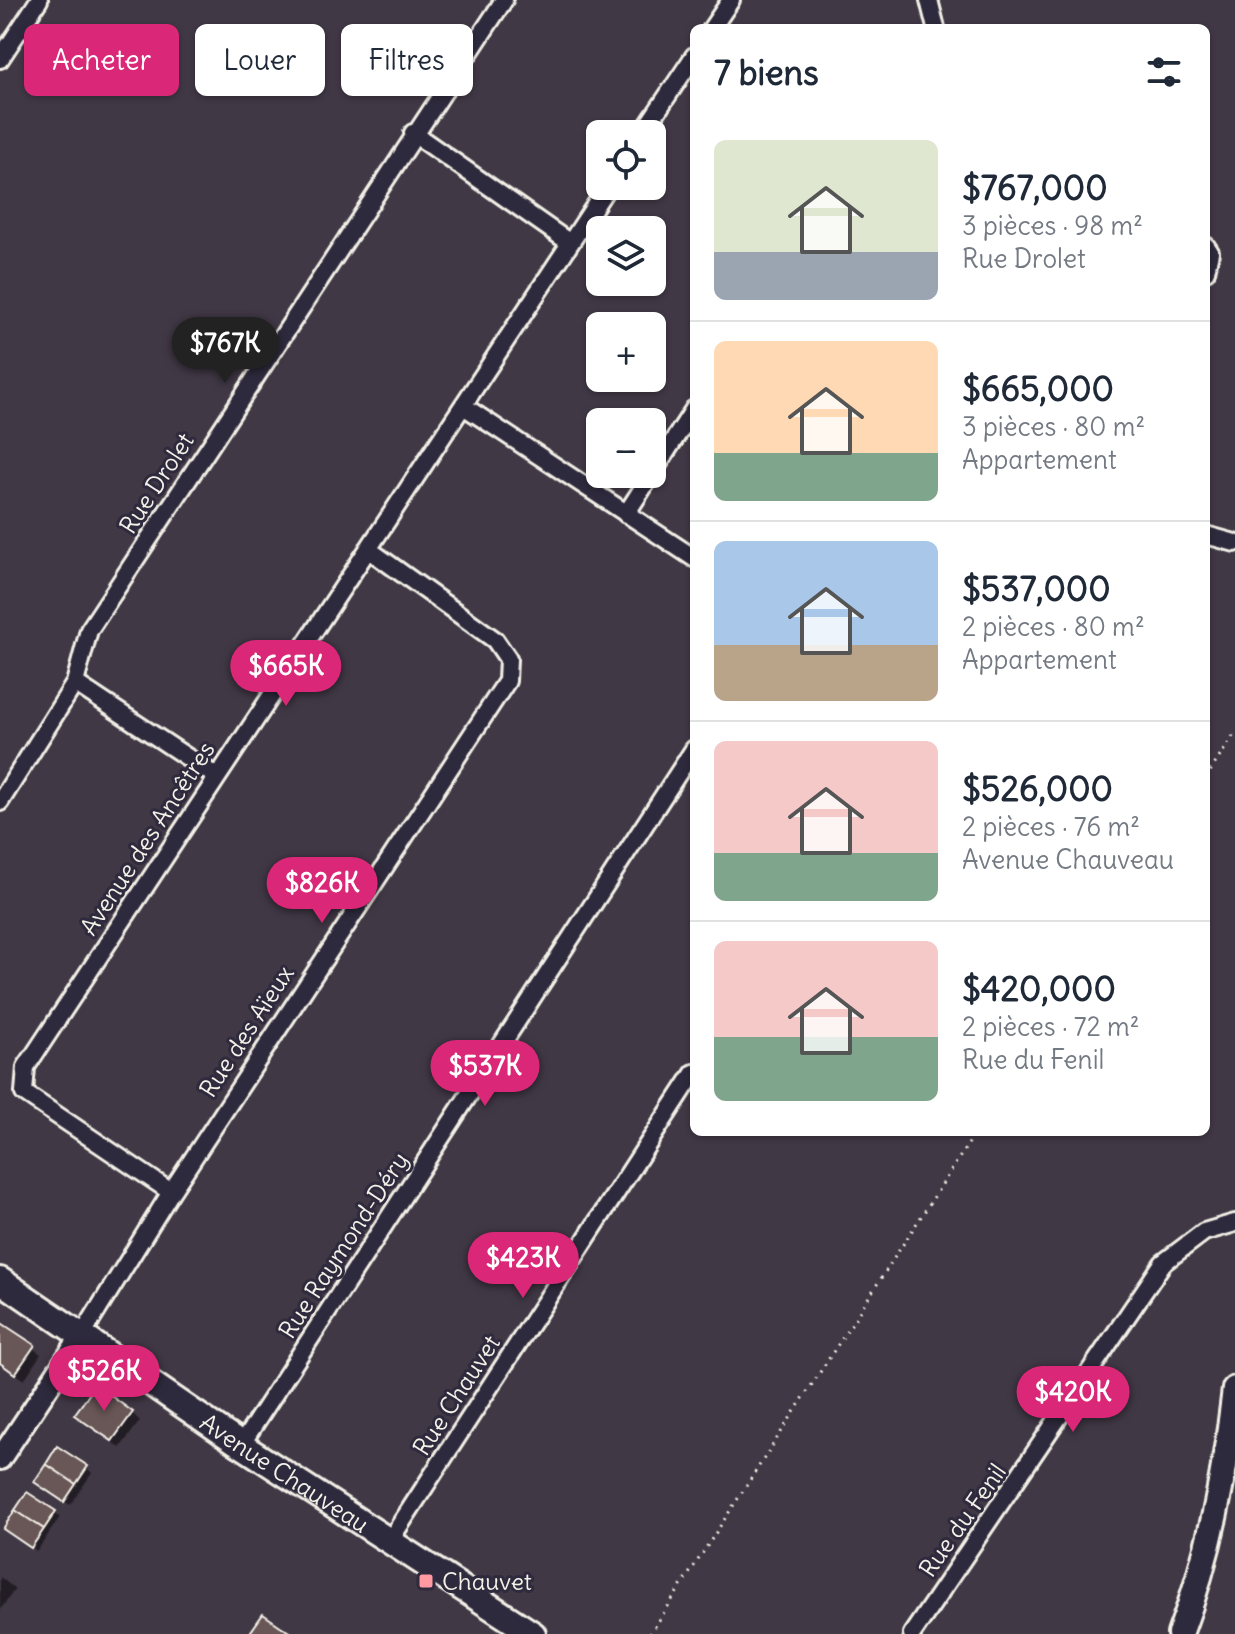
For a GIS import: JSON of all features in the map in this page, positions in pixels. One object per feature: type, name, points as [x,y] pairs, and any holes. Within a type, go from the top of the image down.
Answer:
[{"type":"main road","name":"Avenue Chauveau","points":[[0,1280],[241,1445],[533,1634]]},
{"type":"main road","points":[[1180,1634],[1203,1573],[1225,1477],[1235,1389]]},
{"type":"street","points":[[0,59],[39,0]]},
{"type":"street","name":"Rue Drolet","points":[[0,802],[75,683],[89,630],[413,133],[504,0]]},
{"type":"street","points":[[715,24],[731,0]]},
{"type":"street","points":[[651,120],[690,62]]},
{"type":"street","points":[[413,133],[570,243]]},
{"type":"street","name":"Avenue des Ancêtres","points":[[171,1192],[24,1093],[26,1067],[465,407],[599,200]]},
{"type":"street","points":[[465,407],[690,555]]},
{"type":"street","points":[[626,514],[690,415]]},
{"type":"street","points":[[1210,536],[1235,543]]},
{"type":"street","name":"Rue des Aïeux","points":[[0,1459],[81,1337],[171,1192],[507,681],[508,659],[495,640],[368,549]]},
{"type":"street","points":[[75,683],[217,777]]},
{"type":"street","name":"Rue Raymond-Déry","points":[[241,1445],[690,755]]},
{"type":"street","name":"Rue Chauvet","points":[[392,1544],[394,1534],[690,1079]]},
{"type":"street","name":"Rue du Fenil","points":[[912,1634],[1163,1263],[1204,1232],[1235,1223]]},
{"type":"path","points":[[1210,772],[1235,733]]},
{"type":"path","points":[[650,1634],[973,1136]]},
{"type":"building","points":[[0,1322],[35,1345],[15,1374],[0,1363]]},
{"type":"building","points":[[96,1385],[133,1412],[112,1441],[74,1415]]},
{"type":"building","points":[[57,1446],[88,1466],[76,1484],[46,1464]]},
{"type":"building","points":[[46,1464],[76,1484],[64,1502],[34,1482]]},
{"type":"building","points":[[27,1492],[56,1511],[44,1529],[15,1510]]},
{"type":"building","points":[[15,1510],[44,1529],[31,1548],[3,1529]]},
{"type":"building","points":[[263,1614],[292,1634],[249,1634]]},
{"type":"place","name":"Chauvet","points":[[426,1581]]}]
